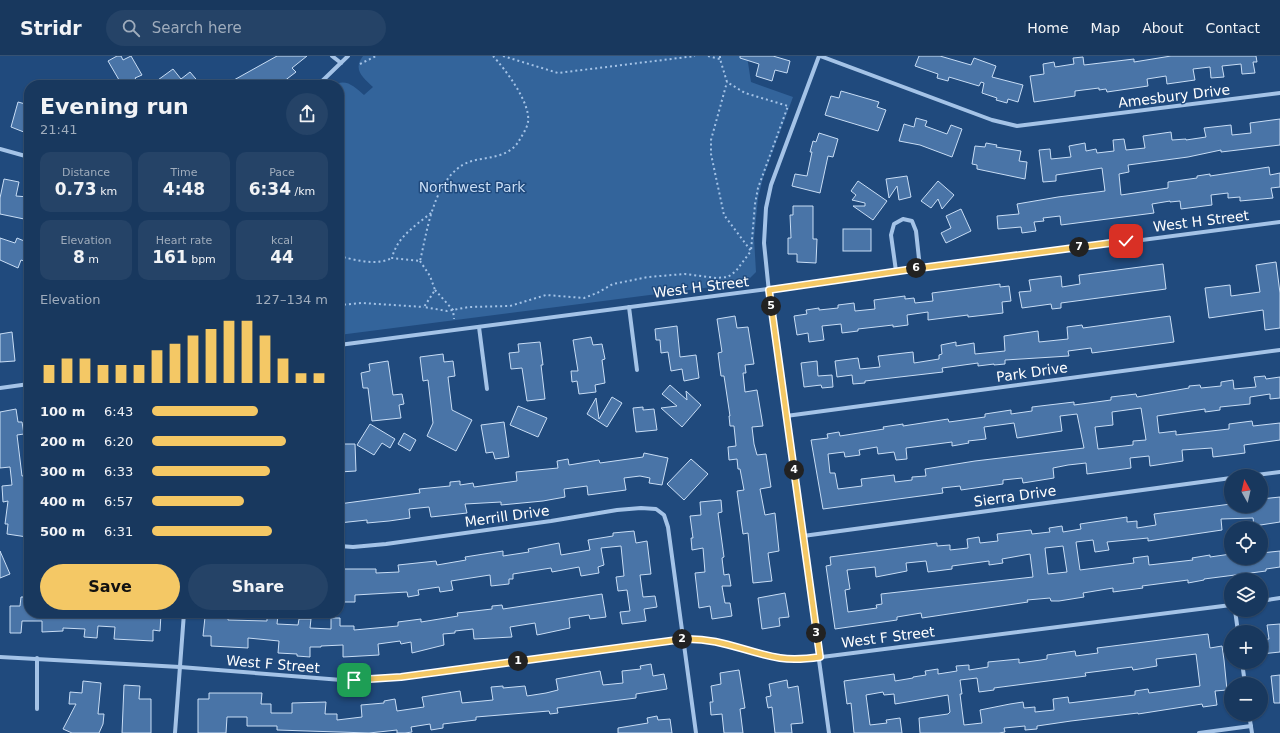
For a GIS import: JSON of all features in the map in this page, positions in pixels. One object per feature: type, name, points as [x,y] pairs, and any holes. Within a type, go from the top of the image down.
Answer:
[{"type":"street","points":[[332,56],[341,63]]},
{"type":"street","points":[[323,80],[348,56]]},
{"type":"street","points":[[819,56],[771,185],[766,208],[764,230],[769,290],[830,733]]},
{"type":"street","name":"Amesbury Drive","points":[[819,56],[1006,124],[1017,126],[1280,93]]},
{"type":"street","points":[[0,149],[24,156]]},
{"type":"street","points":[[896,271],[891,235],[894,224],[904,219],[912,221],[916,231],[920,268]]},
{"type":"street","name":"West H Street","points":[[344,345],[629,307],[769,290],[896,271],[1280,222]]},
{"type":"street","points":[[629,307],[637,370]]},
{"type":"street","points":[[479,327],[487,389]]},
{"type":"street","name":"Park Drive","points":[[786,416],[1280,350]]},
{"type":"street","points":[[0,388],[24,385]]},
{"type":"street","points":[[1268,474],[1280,472]]},
{"type":"street","name":"Sierra Drive","points":[[803,536],[1224,479]]},
{"type":"street","name":"Merrill Drive","points":[[344,546],[386,544],[551,521],[617,510],[640,508],[656,509],[664,515],[668,526],[684,639]]},
{"type":"street","points":[[1268,600],[1280,598]]},
{"type":"street","name":"West F Street","points":[[0,657],[180,667],[354,680],[401,677],[684,639],[702,638],[781,658],[820,657],[1224,606]]},
{"type":"street","points":[[175,733],[184,618]]},
{"type":"street","points":[[684,639],[696,733]]},
{"type":"street","points":[[37,658],[37,709]]},
{"type":"street","points":[[1250,721],[1252,733]]},
{"type":"street","points":[[1199,733],[1251,726]]},
{"type":"path","points":[[360,64],[376,56]]},
{"type":"path","points":[[454,319],[453,310],[435,290],[430,276],[420,261],[431,213],[444,186],[457,169],[470,161],[498,156],[508,152],[517,144],[528,121],[520,94],[512,80],[492,56]]},
{"type":"path","points":[[503,56],[558,73],[695,56]]},
{"type":"path","points":[[708,56],[720,59]]},
{"type":"path","points":[[720,56],[728,82],[711,140],[711,154],[724,215],[751,251]]},
{"type":"path","points":[[344,304],[362,303],[453,310],[469,307],[510,306],[546,295],[584,298],[613,284],[648,277],[685,274],[716,278],[728,277],[736,271],[751,251],[755,204],[758,188],[788,106],[745,93],[728,82]]},
{"type":"path","points":[[392,258],[394,248],[401,238],[431,213]]},
{"type":"path","points":[[344,257],[368,262],[386,261],[392,258],[420,261]]},
{"type":"path","points":[[424,307],[435,290]]},
{"type":"green space","name":"Northwest Park","points":[[363,56],[747,56],[751,82],[793,97],[763,178],[758,198],[754,238],[756,272],[746,282],[735,284],[344,334],[344,82],[354,86],[364,95],[373,87],[360,73],[360,61]]},
{"type":"building","points":[[117,56],[121,56],[123,60],[131,56],[142,75],[135,78],[136,80],[119,80],[108,61]]},
{"type":"building","points":[[277,56],[307,56],[292,68],[296,72],[286,80],[234,80]]},
{"type":"building","points":[[740,56],[773,56],[790,61],[787,73],[775,70],[772,81],[756,76],[759,64],[740,58]]},
{"type":"building","points":[[919,56],[940,56],[971,65],[974,58],[996,66],[992,77],[1023,85],[1018,102],[1008,99],[1007,103],[996,100],[997,98],[982,93],[984,83],[981,82],[979,86],[949,77],[948,81],[937,78],[938,74],[915,66]]},
{"type":"building","points":[[1171,56],[1256,56],[1257,62],[1253,62],[1255,73],[1242,74],[1241,64],[1222,66],[1224,77],[1211,78],[1210,67],[1193,69],[1195,80],[1167,84],[1166,76],[1147,79],[1148,86],[1107,92],[1106,89],[1099,90],[1099,88],[1075,91],[1075,96],[1034,102],[1030,76],[1044,74],[1043,64],[1054,62],[1055,67],[1074,64],[1073,58],[1083,57],[1084,65],[1134,59],[1134,62]]},
{"type":"building","points":[[173,69],[181,79],[190,72],[197,80],[158,80]]},
{"type":"building","points":[[841,91],[879,102],[877,107],[886,110],[878,131],[825,115],[831,96],[839,98]]},
{"type":"building","points":[[18,102],[24,104],[24,132],[11,127]]},
{"type":"building","points":[[916,118],[927,121],[925,126],[947,134],[951,125],[962,129],[952,157],[920,145],[899,141],[904,124],[914,127]]},
{"type":"building","points":[[1280,119],[1280,145],[1221,152],[1221,150],[1188,157],[1128,165],[1129,172],[1119,174],[1121,195],[1168,188],[1168,182],[1197,178],[1197,176],[1210,174],[1210,176],[1269,167],[1270,175],[1280,173],[1280,187],[1271,188],[1273,198],[1240,201],[1240,197],[1228,198],[1228,193],[1211,195],[1212,205],[1181,209],[1180,201],[1170,201],[1152,204],[1154,213],[1061,225],[1060,216],[1043,218],[1044,221],[1034,222],[1036,231],[1022,233],[1021,227],[998,229],[997,216],[1019,214],[1017,204],[1105,191],[1102,168],[1056,175],[1056,181],[1043,182],[1039,150],[1050,149],[1051,159],[1071,157],[1069,146],[1085,143],[1086,151],[1096,149],[1097,153],[1114,151],[1113,140],[1124,139],[1126,150],[1145,148],[1143,136],[1171,132],[1172,140],[1186,140],[1206,137],[1204,128],[1231,125],[1232,135],[1251,133],[1250,123]]},
{"type":"building","points":[[819,133],[838,139],[833,157],[828,156],[820,193],[792,186],[795,174],[807,176],[813,141],[816,142]]},
{"type":"building","points":[[986,143],[997,145],[996,147],[1021,151],[1019,161],[1027,162],[1025,179],[977,169],[977,165],[972,164],[975,146],[985,147]]},
{"type":"building","points":[[907,176],[911,197],[899,200],[897,186],[889,198],[886,179]]},
{"type":"building","points":[[4,179],[19,182],[16,196],[24,197],[24,219],[0,214],[0,198]]},
{"type":"building","points":[[858,181],[887,201],[873,220],[853,206],[865,206],[865,203],[852,200],[856,195],[851,191]]},
{"type":"building","points":[[938,181],[954,195],[942,209],[938,199],[931,208],[921,201]]},
{"type":"building","points":[[793,206],[813,206],[813,239],[817,239],[816,263],[797,262],[797,254],[788,254],[788,238],[791,238],[790,215],[793,215]]},
{"type":"building","points":[[961,209],[971,231],[946,243],[941,233],[951,228],[946,216]]},
{"type":"building","points":[[843,229],[871,229],[871,251],[843,251]]},
{"type":"building","points":[[0,238],[15,243],[17,238],[24,241],[24,261],[21,260],[18,268],[0,260]]},
{"type":"building","points":[[1276,262],[1280,293],[1280,328],[1265,330],[1263,310],[1209,318],[1205,288],[1230,285],[1231,296],[1260,292],[1256,265]]},
{"type":"building","points":[[1163,264],[1166,289],[1061,303],[1061,308],[1052,309],[1051,304],[1022,308],[1019,292],[1031,291],[1029,280],[1061,276],[1062,287],[1080,284],[1079,275]]},
{"type":"building","points":[[1000,284],[1000,287],[1009,286],[1011,301],[1002,302],[1003,313],[968,317],[968,315],[928,320],[928,312],[907,315],[908,325],[893,327],[893,325],[858,329],[858,331],[842,333],[841,324],[822,326],[824,340],[809,342],[808,333],[797,335],[794,316],[807,314],[806,310],[838,308],[838,305],[854,303],[855,311],[875,309],[874,300],[905,296],[905,299],[914,298],[915,303],[933,301],[932,293]]},
{"type":"building","points":[[735,316],[737,328],[748,327],[754,364],[745,365],[746,373],[743,373],[745,392],[757,390],[763,426],[752,427],[754,444],[757,455],[766,454],[771,487],[760,489],[765,515],[775,513],[779,551],[768,553],[772,581],[753,583],[748,533],[743,534],[737,491],[744,490],[740,469],[738,469],[737,459],[729,460],[728,447],[736,446],[734,426],[730,426],[724,376],[721,376],[718,353],[722,352],[717,319]]},
{"type":"building","points":[[1170,316],[1174,342],[1092,353],[1091,348],[1068,351],[1069,356],[1005,360],[1005,364],[994,365],[978,366],[978,363],[942,368],[943,372],[865,381],[865,383],[853,384],[852,375],[837,377],[835,361],[858,358],[860,369],[880,367],[878,356],[913,352],[914,363],[939,359],[939,355],[942,354],[941,345],[956,342],[956,346],[974,343],[975,354],[1005,351],[1004,336],[1038,331],[1039,342],[1068,339],[1067,327],[1082,325],[1083,328]]},
{"type":"building","points":[[677,326],[680,357],[696,355],[699,378],[684,381],[682,369],[671,371],[668,352],[661,353],[660,340],[656,340],[655,329]]},
{"type":"building","points":[[12,332],[15,361],[0,362],[0,334]]},
{"type":"building","points":[[591,337],[593,345],[602,344],[605,359],[602,360],[605,383],[595,385],[596,392],[579,394],[577,381],[572,382],[571,371],[578,371],[573,340]]},
{"type":"building","points":[[540,342],[545,399],[527,401],[522,368],[511,369],[509,353],[519,352],[518,344]]},
{"type":"building","points":[[443,354],[444,362],[453,361],[455,376],[448,377],[452,410],[472,420],[456,451],[427,436],[433,423],[428,380],[423,381],[420,357]]},
{"type":"building","points":[[388,361],[393,395],[402,394],[404,404],[399,405],[401,418],[372,421],[368,388],[363,388],[361,373],[370,371],[369,364]]},
{"type":"building","points":[[817,361],[818,376],[832,375],[833,387],[822,388],[821,385],[804,387],[801,363]]},
{"type":"building","points":[[1265,376],[1266,379],[1280,377],[1280,398],[1270,399],[1270,394],[1250,397],[1250,404],[1220,407],[1220,410],[1205,412],[1205,409],[1157,416],[1159,433],[1176,431],[1176,435],[1229,429],[1229,424],[1252,421],[1253,426],[1280,423],[1280,440],[1244,445],[1245,453],[1213,457],[1212,448],[1182,450],[1183,461],[1150,466],[1149,456],[1130,458],[1131,468],[1087,474],[1086,463],[1068,465],[1053,468],[1054,478],[1023,483],[1022,478],[1003,480],[1003,484],[961,490],[960,486],[942,488],[943,493],[823,509],[811,440],[828,438],[827,434],[839,432],[840,436],[884,429],[883,427],[903,424],[903,426],[948,419],[949,422],[985,417],[985,414],[1011,410],[1011,414],[1032,411],[1032,407],[1074,402],[1074,405],[1111,400],[1111,397],[1136,394],[1137,397],[1189,388],[1189,386],[1200,385],[1201,388],[1221,386],[1221,382],[1233,380],[1234,389],[1256,387],[1254,377]],"holes":[[[1141,408],[1146,440],[1133,441],[1133,445],[1098,449],[1095,427],[1113,425],[1112,412]],[[1077,414],[1084,448],[975,461],[925,469],[926,476],[912,477],[912,480],[895,482],[894,475],[861,479],[862,486],[838,489],[835,473],[830,473],[828,454],[844,452],[845,457],[860,455],[859,450],[877,447],[878,454],[894,452],[896,460],[907,459],[906,448],[952,442],[952,446],[969,443],[968,441],[986,439],[984,427],[1014,423],[1017,438],[1062,431],[1060,416]]]},
{"type":"building","points":[[670,385],[687,400],[686,391],[701,405],[682,427],[661,408],[677,406],[662,394]]},
{"type":"building","points":[[612,397],[622,403],[607,427],[587,414],[596,398],[599,419]]},
{"type":"building","points":[[518,406],[547,418],[538,437],[510,425]]},
{"type":"building","points":[[643,407],[643,410],[654,409],[657,430],[636,432],[633,408]]},
{"type":"building","points":[[16,409],[18,422],[22,422],[24,434],[17,435],[22,476],[24,476],[24,537],[7,534],[8,524],[5,524],[8,501],[3,502],[2,486],[12,485],[10,467],[0,468],[0,412]]},
{"type":"building","points":[[504,422],[509,457],[495,459],[493,452],[486,453],[481,425]]},
{"type":"building","points":[[370,424],[395,439],[390,448],[382,443],[374,455],[357,445]]},
{"type":"building","points":[[404,433],[416,440],[410,451],[398,444]]},
{"type":"building","points":[[344,444],[355,444],[356,471],[344,472]]},
{"type":"building","points":[[644,453],[668,458],[662,485],[649,483],[650,478],[640,476],[624,478],[626,490],[588,495],[587,486],[564,489],[565,497],[543,501],[501,505],[501,502],[465,504],[467,513],[431,517],[429,507],[409,509],[410,518],[367,523],[367,520],[344,522],[344,503],[420,493],[419,489],[450,486],[450,482],[460,481],[460,485],[473,483],[474,487],[517,481],[516,472],[558,468],[557,461],[568,459],[569,465],[599,460],[600,463],[643,457]]},
{"type":"building","points":[[691,459],[708,474],[684,500],[667,484]]},
{"type":"building","points":[[1280,497],[1280,522],[1268,524],[1268,521],[1253,521],[1253,518],[1221,519],[1222,530],[1148,541],[1148,538],[1107,542],[1109,550],[1095,552],[1093,540],[1076,542],[1080,570],[1134,563],[1133,558],[1148,556],[1149,565],[1193,560],[1192,558],[1210,555],[1210,557],[1224,555],[1224,565],[1268,565],[1268,552],[1280,551],[1280,567],[1250,573],[1224,573],[1224,576],[1188,583],[1188,580],[1142,586],[1143,588],[1113,592],[1113,588],[1083,593],[1084,597],[1059,601],[1051,601],[1050,598],[1027,600],[1028,602],[922,618],[921,613],[897,617],[897,620],[835,629],[826,566],[831,565],[830,557],[937,543],[937,546],[950,545],[950,550],[968,548],[967,539],[979,537],[980,543],[998,541],[997,534],[1031,530],[1032,534],[1050,532],[1049,528],[1062,526],[1063,532],[1081,529],[1080,524],[1127,517],[1127,522],[1137,521],[1137,528],[1156,525],[1154,514],[1224,505],[1224,513],[1268,513],[1268,498]],"holes":[[[1063,546],[1067,572],[1048,574],[1045,548]],[[1030,554],[1033,577],[881,594],[882,604],[876,605],[877,608],[848,612],[845,590],[850,589],[847,570],[875,567],[876,577],[907,571],[906,563],[926,561],[928,572],[952,569],[952,566],[989,561],[989,565],[1003,563],[1002,559]]]},
{"type":"building","points":[[721,500],[722,512],[718,513],[724,557],[722,558],[724,575],[729,574],[731,586],[722,586],[725,603],[730,603],[732,616],[712,619],[710,606],[699,608],[695,573],[705,572],[703,548],[692,550],[691,538],[693,538],[690,516],[701,515],[700,502]]},
{"type":"building","points":[[634,531],[636,543],[647,541],[651,574],[640,575],[643,597],[655,596],[657,607],[644,609],[646,621],[622,624],[620,612],[630,611],[627,590],[618,591],[616,577],[624,576],[621,546],[601,548],[604,565],[598,567],[599,573],[581,576],[579,567],[552,572],[551,568],[513,574],[513,579],[509,579],[509,584],[491,586],[490,575],[451,581],[453,590],[440,592],[439,587],[418,590],[419,595],[408,597],[407,592],[355,595],[355,602],[344,602],[344,569],[376,569],[376,573],[399,572],[398,565],[436,561],[437,565],[466,560],[465,557],[503,551],[503,556],[529,552],[528,549],[559,543],[561,555],[590,550],[588,540],[613,536],[613,533]]},
{"type":"building","points":[[0,551],[10,574],[0,578]]},
{"type":"building","points":[[785,593],[789,617],[779,618],[780,626],[762,629],[758,598]]},
{"type":"building","points":[[602,594],[606,617],[590,619],[589,615],[569,618],[570,628],[537,635],[535,623],[510,627],[512,637],[474,639],[473,629],[455,631],[455,633],[443,634],[444,645],[412,653],[411,642],[401,644],[400,641],[378,644],[379,655],[343,657],[343,645],[310,647],[310,657],[297,656],[297,654],[278,653],[279,641],[248,638],[248,648],[211,646],[211,636],[203,636],[205,618],[267,621],[267,618],[278,618],[277,624],[298,625],[299,619],[311,619],[310,628],[331,629],[331,618],[340,618],[340,626],[354,626],[354,630],[398,626],[398,622],[421,619],[421,622],[458,616],[457,613],[492,609],[492,606],[502,605],[503,609]]},
{"type":"building","points":[[21,597],[24,597],[24,618],[161,618],[160,631],[153,630],[153,641],[114,639],[115,627],[98,626],[97,638],[84,637],[85,629],[63,628],[63,631],[42,632],[42,621],[22,621],[21,633],[10,633],[10,606],[20,606]]},
{"type":"building","points":[[1280,624],[1280,652],[1268,653],[1269,639],[1267,625]]},
{"type":"building","points":[[1208,634],[1210,648],[1222,646],[1226,677],[1224,677],[1224,690],[1215,691],[1217,705],[1203,707],[1202,704],[1138,714],[1071,721],[1037,726],[1037,729],[1025,730],[1025,726],[1004,728],[1005,732],[999,733],[920,733],[919,718],[948,714],[950,712],[948,695],[895,704],[894,694],[884,695],[883,692],[866,695],[870,725],[887,723],[886,720],[900,718],[902,733],[854,733],[851,703],[847,704],[844,681],[894,674],[895,681],[926,675],[925,671],[938,669],[938,674],[957,671],[956,666],[969,665],[969,670],[988,667],[988,662],[1019,659],[1019,663],[1047,659],[1047,655],[1075,651],[1076,656],[1098,653],[1097,648]],"holes":[[[1196,654],[1200,686],[1149,693],[1148,689],[1135,691],[1135,695],[1069,703],[1068,697],[1053,699],[1054,710],[1035,712],[1035,707],[1024,708],[1023,702],[1010,704],[980,710],[982,723],[964,725],[960,694],[962,694],[960,680],[977,678],[979,692],[994,690],[994,688],[1086,676],[1085,673],[1132,667],[1133,670],[1157,666],[1156,659]]]},
{"type":"building","points":[[651,664],[653,676],[664,674],[667,689],[636,694],[636,698],[557,708],[558,713],[550,714],[549,711],[476,717],[476,720],[443,724],[443,728],[431,730],[430,724],[411,727],[412,732],[405,733],[397,733],[397,730],[369,733],[277,730],[277,726],[247,726],[247,717],[227,717],[226,733],[198,733],[198,699],[209,699],[209,693],[262,693],[261,704],[271,704],[271,713],[292,713],[292,703],[326,702],[325,714],[337,714],[337,720],[362,717],[361,705],[384,703],[384,701],[395,699],[397,711],[424,707],[422,697],[460,691],[462,703],[493,700],[491,687],[503,686],[503,688],[525,686],[527,696],[546,693],[558,690],[556,679],[600,671],[603,685],[623,683],[622,671],[641,669],[640,666]]},
{"type":"building","points":[[739,670],[745,708],[740,709],[743,733],[724,733],[722,714],[711,715],[710,702],[713,702],[711,686],[721,684],[720,673]]},
{"type":"building","points":[[1280,675],[1280,703],[1274,703],[1271,676]]},
{"type":"building","points":[[787,680],[788,688],[798,686],[803,723],[791,724],[792,733],[775,733],[772,707],[768,708],[766,697],[771,696],[769,684]]},
{"type":"building","points":[[83,681],[101,683],[98,714],[104,714],[103,724],[99,733],[72,733],[63,729],[76,704],[69,704],[70,692],[82,693]]},
{"type":"building","points":[[124,685],[140,686],[139,699],[151,699],[151,733],[122,733]]},
{"type":"building","points":[[657,716],[658,720],[670,719],[672,733],[618,733],[618,728],[648,723],[647,718]]},
{"type":"route","points":[[354,680],[401,677],[684,639],[702,638],[732,644],[781,658],[806,659],[820,657],[769,290],[920,268],[1126,241]]}]
